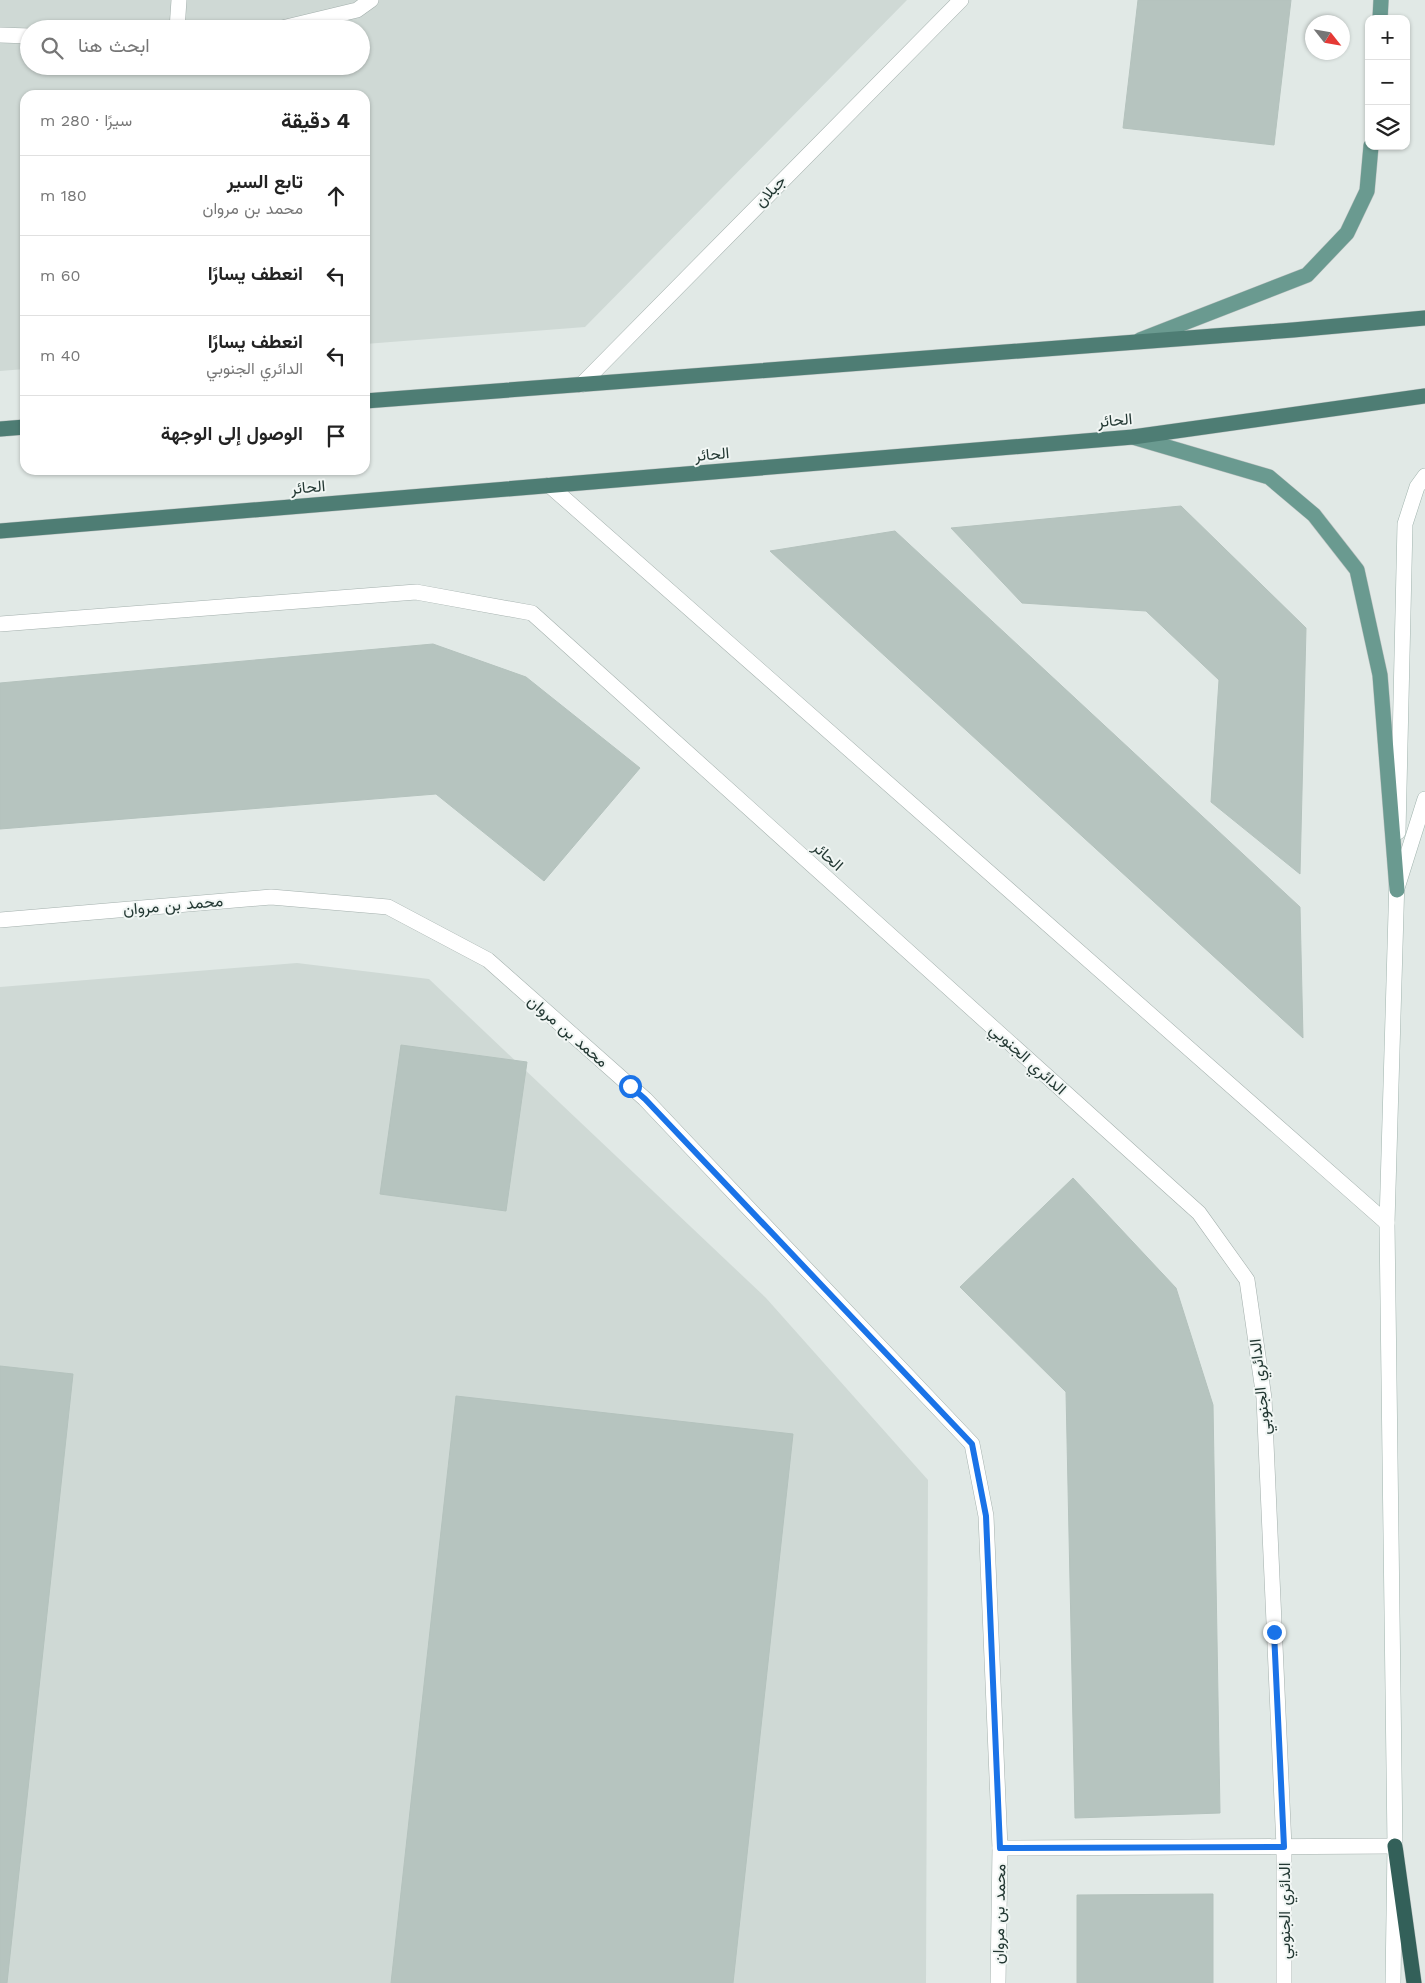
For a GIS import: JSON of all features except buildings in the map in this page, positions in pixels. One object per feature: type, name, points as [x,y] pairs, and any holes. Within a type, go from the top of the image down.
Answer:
[{"type":"highway","points":[[370,401],[1425,318]]},
{"type":"highway","name":"الحائر","points":[[0,531],[1133,437],[1425,396]]},
{"type":"highway","points":[[0,429],[20,427]]},
{"type":"highway","points":[[1395,1846],[1414,1983]]},
{"type":"main road","points":[[1380,15],[1381,0]]},
{"type":"main road","points":[[1134,342],[1306,275],[1347,233],[1367,191],[1371,150]]},
{"type":"main road","points":[[1133,437],[1269,477],[1314,515],[1357,570],[1380,675],[1397,890]]},
{"type":"street","points":[[178,20],[179,0]]},
{"type":"street","points":[[315,20],[357,10],[371,0]]},
{"type":"street","name":"جبلان","points":[[581,384],[961,0]]},
{"type":"street","points":[[0,35],[20,36]]},
{"type":"street","points":[[1393,1983],[1395,1846],[1387,1223],[1406,524],[1417,487],[1425,476]]},
{"type":"street","points":[[549,485],[1387,1223]]},
{"type":"street","name":"الحائر","points":[[0,624],[416,592],[532,612],[897,941]]},
{"type":"street","points":[[1397,890],[1425,799]]},
{"type":"street","name":"محمد بن مروان","points":[[0,920],[271,897],[388,907],[488,960],[645,1099],[972,1444],[986,1516],[1000,1848],[998,1983]]},
{"type":"street","name":"الدائري الجنوبي","points":[[897,941],[1199,1213],[1246,1280],[1264,1398],[1284,1847],[1284,1983]]},
{"type":"street","points":[[1000,1848],[1395,1846]]},
{"type":"shaded area","points":[[0,0],[907,0],[585,327],[370,344],[370,90],[20,90],[20,369],[0,371]]},
{"type":"shaded area","points":[[297,963],[429,979],[766,1298],[928,1480],[926,1983],[0,1983],[0,987]]},
{"type":"route","points":[[630,1086],[645,1099],[972,1444],[986,1516],[1000,1848],[1284,1847],[1274,1632]]}]
